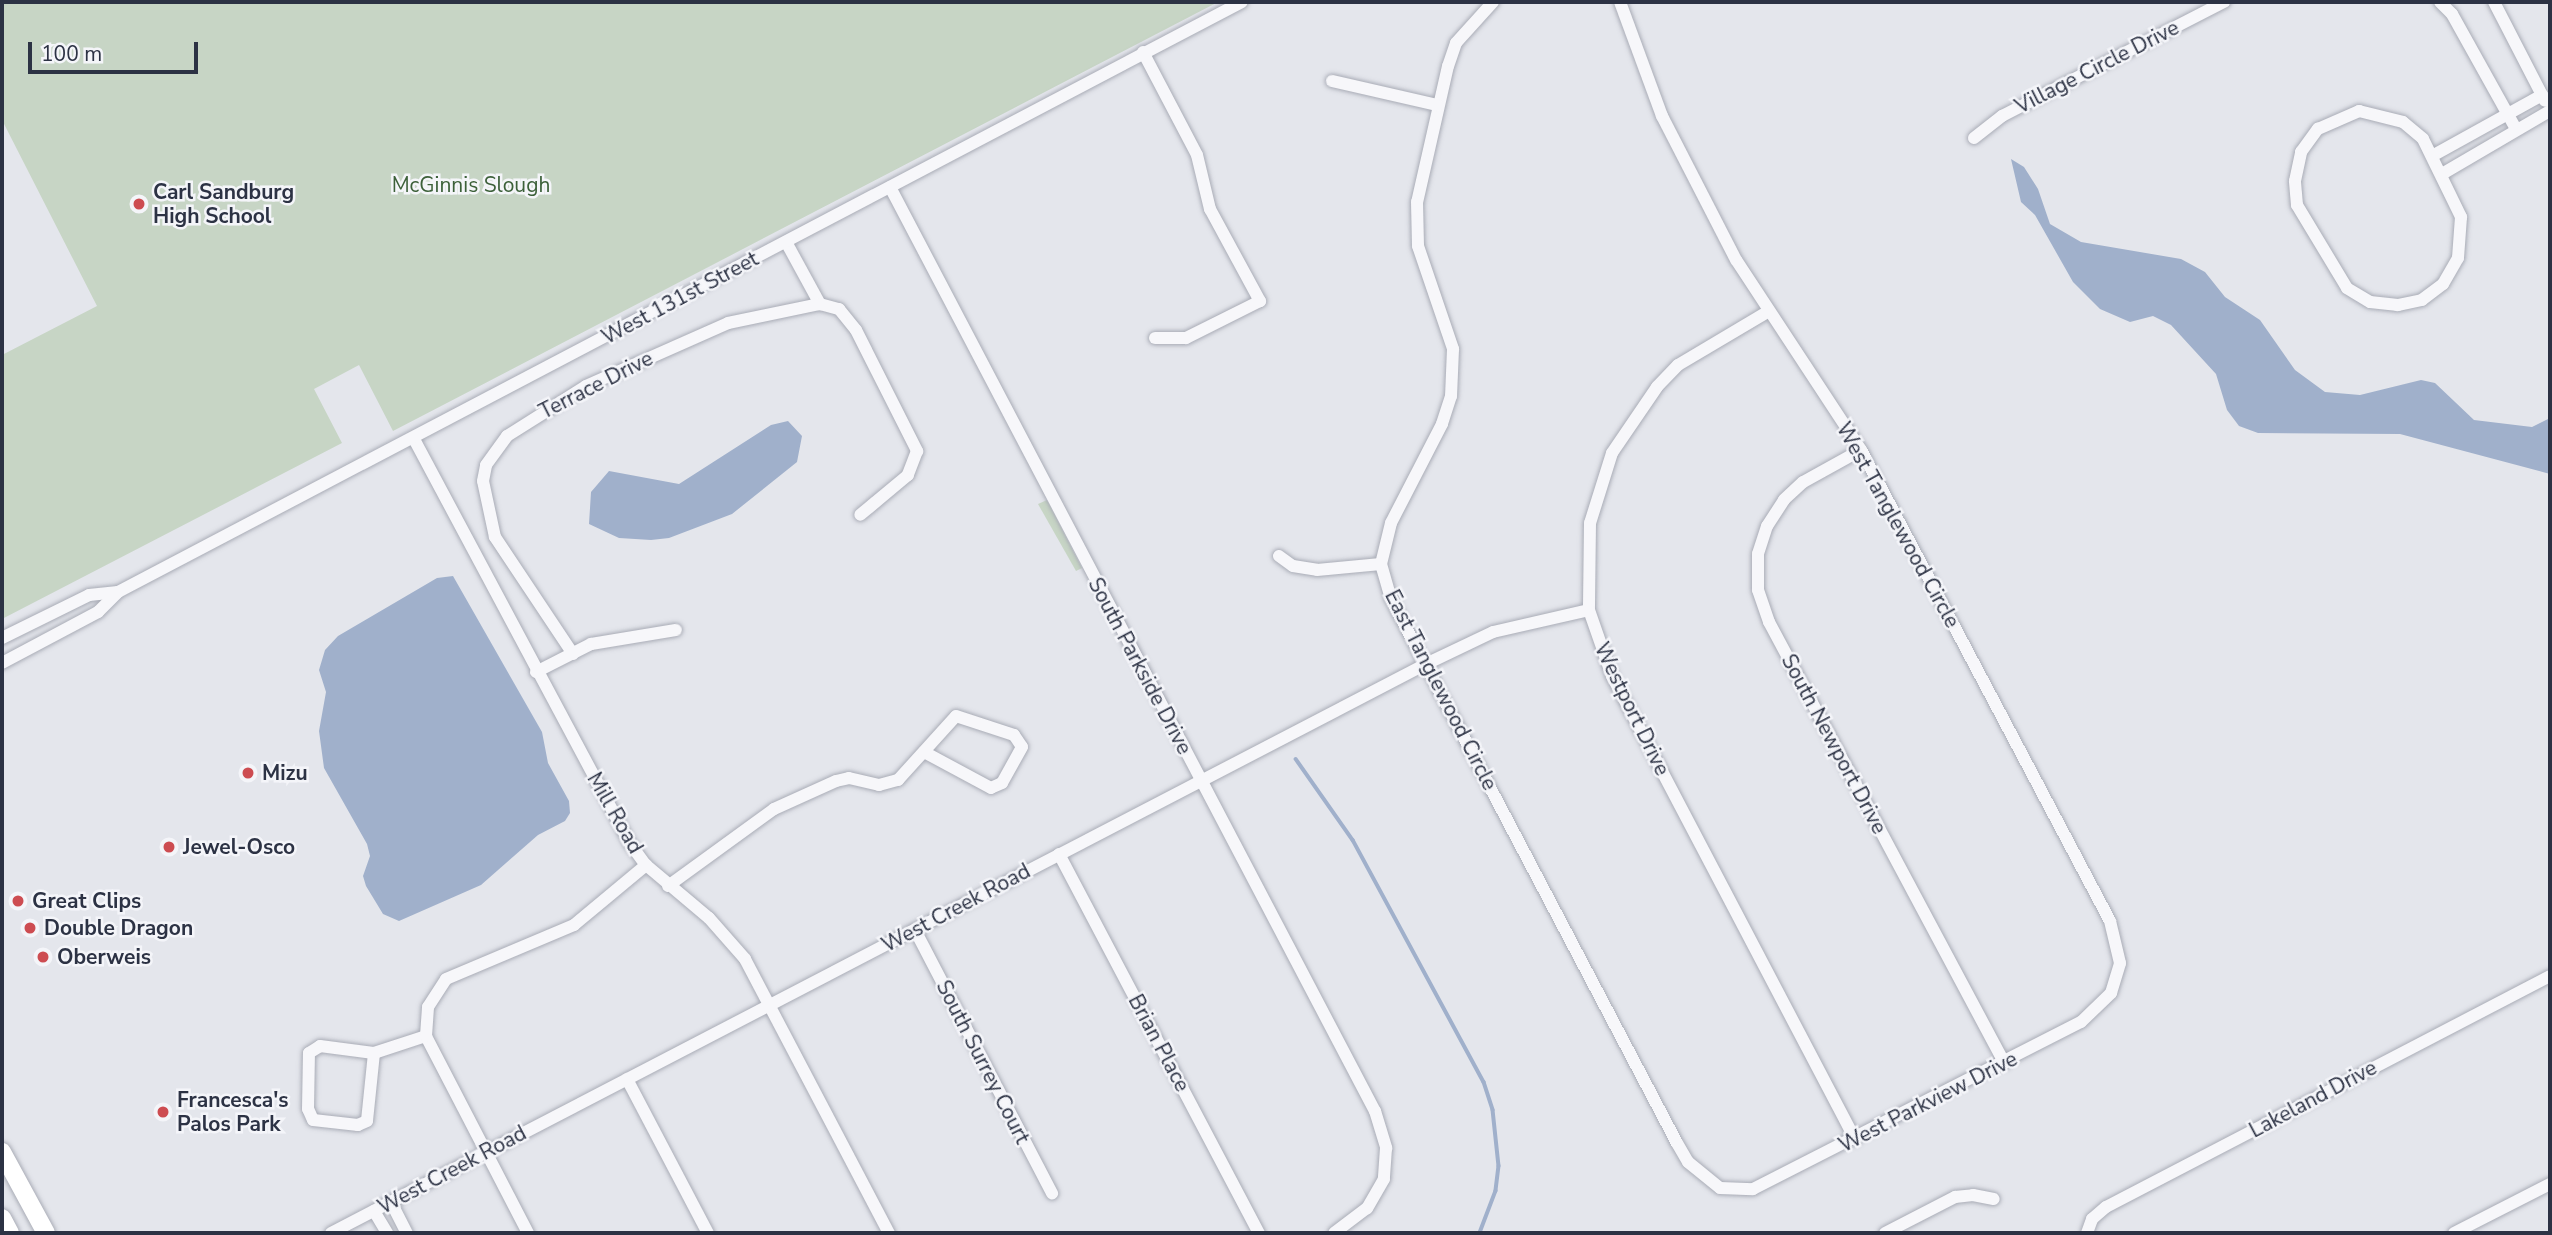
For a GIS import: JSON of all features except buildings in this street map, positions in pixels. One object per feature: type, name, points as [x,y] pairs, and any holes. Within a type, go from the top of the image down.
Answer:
[{"type":"highway","points":[[2,1152],[46,1233]]},
{"type":"highway","points":[[2,1218],[10,1233]]},
{"type":"street","name":"West 131st Street","points":[[2,663],[98,612],[118,592],[414,439],[1242,2]]},
{"type":"street","name":"East Tanglewood Circle","points":[[1493,2],[1457,43],[1437,105],[1415,225],[1424,268],[1448,324],[1453,349],[1451,396],[1442,424],[1391,523],[1381,564],[1391,599],[1677,1143],[1688,1162],[1720,1188]]},
{"type":"street","name":"West Tanglewood Circle","points":[[1620,2],[1662,116],[1736,260],[1861,450],[2110,921],[2120,963],[2118,980]]},
{"type":"street","name":"Village Circle Drive","points":[[1974,138],[2002,116],[2205,6],[2224,2]]},
{"type":"street","points":[[2440,2],[2452,14],[2516,130]]},
{"type":"street","points":[[2442,174],[2550,111],[2494,2]]},
{"type":"street","points":[[1143,52],[1197,155],[1210,209],[1260,301],[1186,338],[1155,338]]},
{"type":"street","points":[[1332,81],[1437,105]]},
{"type":"street","points":[[2432,156],[2542,95]]},
{"type":"street","points":[[2359,111],[2403,122],[2423,139],[2432,156],[2461,217],[2463,238],[2458,258],[2443,284],[2422,300],[2398,305],[2370,302],[2347,288],[2297,205],[2295,181],[2301,152],[2318,128],[2359,111]]},
{"type":"street","name":"South Parkside Drive","points":[[890,187],[1375,1111],[1386,1147],[1384,1179],[1367,1208],[1334,1233]]},
{"type":"street","points":[[786,242],[820,304],[848,316],[917,451],[908,475],[860,515]]},
{"type":"street","name":"Terrace Drive","points":[[572,653],[510,565],[488,518],[483,481],[495,449],[520,426],[586,386],[696,335],[758,315],[820,304]]},
{"type":"street","name":"Westport Drive","points":[[1769,311],[1678,365],[1657,387],[1612,453],[1590,523],[1589,610],[1612,676],[1855,1139]]},
{"type":"street","name":"Mill Road","points":[[414,439],[629,842],[646,865],[728,938],[770,1005],[889,1233]]},
{"type":"street","name":"South Newport Drive","points":[[1861,450],[1803,482],[1784,500],[1767,526],[1758,554],[1758,590],[1769,622],[2004,1062]]},
{"type":"street","points":[[1279,556],[1293,566],[1317,570],[1381,564]]},
{"type":"street","name":"West 131st Street","points":[[2,639],[89,595],[118,592]]},
{"type":"street","name":"West Creek Road","points":[[331,1233],[1426,664],[1493,632],[1589,610]]},
{"type":"street","points":[[536,672],[591,644],[676,630]]},
{"type":"street","points":[[668,886],[774,808],[849,778],[879,785],[898,780],[950,720],[963,715],[1014,735],[1021,747],[1002,783],[991,788],[924,752]]},
{"type":"street","name":"Brian Place","points":[[1059,853],[1259,1233]]},
{"type":"street","points":[[528,1233],[426,1036],[428,1007],[446,979],[574,925],[646,865]]},
{"type":"street","name":"South Surrey Court","points":[[915,930],[1052,1193]]},
{"type":"street","name":"Lakeland Drive","points":[[2087,1233],[2092,1219],[2106,1208],[2550,976]]},
{"type":"street","name":"West Parkview Drive","points":[[1720,1188],[1752,1189],[1771,1183],[2081,1022],[2118,980]]},
{"type":"street","points":[[374,1053],[367,1121],[358,1125],[313,1120],[308,1109],[309,1053],[320,1046],[374,1053],[426,1036]]},
{"type":"street","points":[[627,1079],[708,1233]]},
{"type":"street","points":[[2454,1233],[2550,1184]]},
{"type":"street","points":[[1885,1233],[1955,1197],[1973,1195],[1994,1199]]},
{"type":"street","points":[[391,1202],[407,1233]]},
{"type":"street","points":[[374,1211],[387,1233]]},
{"type":"green space","name":"McGinnis Slough","points":[[2,2],[1218,2],[393,431],[359,365],[314,389],[342,443],[2,619],[2,355],[97,306],[2,120]]},
{"type":"green space","points":[[1047,500],[1082,568],[1076,571],[1038,504]]},
{"type":"water","points":[[2011,159],[2024,167],[2038,189],[2050,224],[2081,242],[2181,259],[2205,272],[2225,297],[2260,320],[2295,370],[2325,392],[2360,395],[2421,380],[2435,383],[2474,420],[2532,427],[2550,418],[2550,474],[2400,434],[2258,433],[2239,426],[2227,410],[2216,374],[2171,325],[2153,316],[2130,322],[2100,309],[2073,282],[2035,215],[2021,202]]},
{"type":"water","points":[[788,421],[802,436],[797,462],[732,514],[669,538],[651,540],[619,538],[589,524],[591,492],[609,471],[679,484],[771,425]]},
{"type":"water","points":[[453,576],[542,732],[548,763],[569,801],[570,813],[565,821],[538,835],[481,885],[399,921],[383,914],[366,886],[363,876],[370,856],[367,844],[324,768],[319,731],[326,692],[319,670],[325,650],[338,636],[437,578]]},
{"type":"waterway","points":[[1296,759],[1353,840],[1484,1082],[1493,1110],[1499,1166],[1496,1191],[1480,1233]]},
{"type":"place","name":"Carl Sandburg High School","points":[[139,204]]},
{"type":"place","name":"Mizu","points":[[248,773]]},
{"type":"place","name":"Jewel-Osco","points":[[169,847]]},
{"type":"place","name":"Great Clips","points":[[18,901]]},
{"type":"place","name":"Double Dragon","points":[[30,928]]},
{"type":"place","name":"Oberweis","points":[[43,957]]},
{"type":"place","name":"Francesca's Palos Park","points":[[163,1112]]}]
